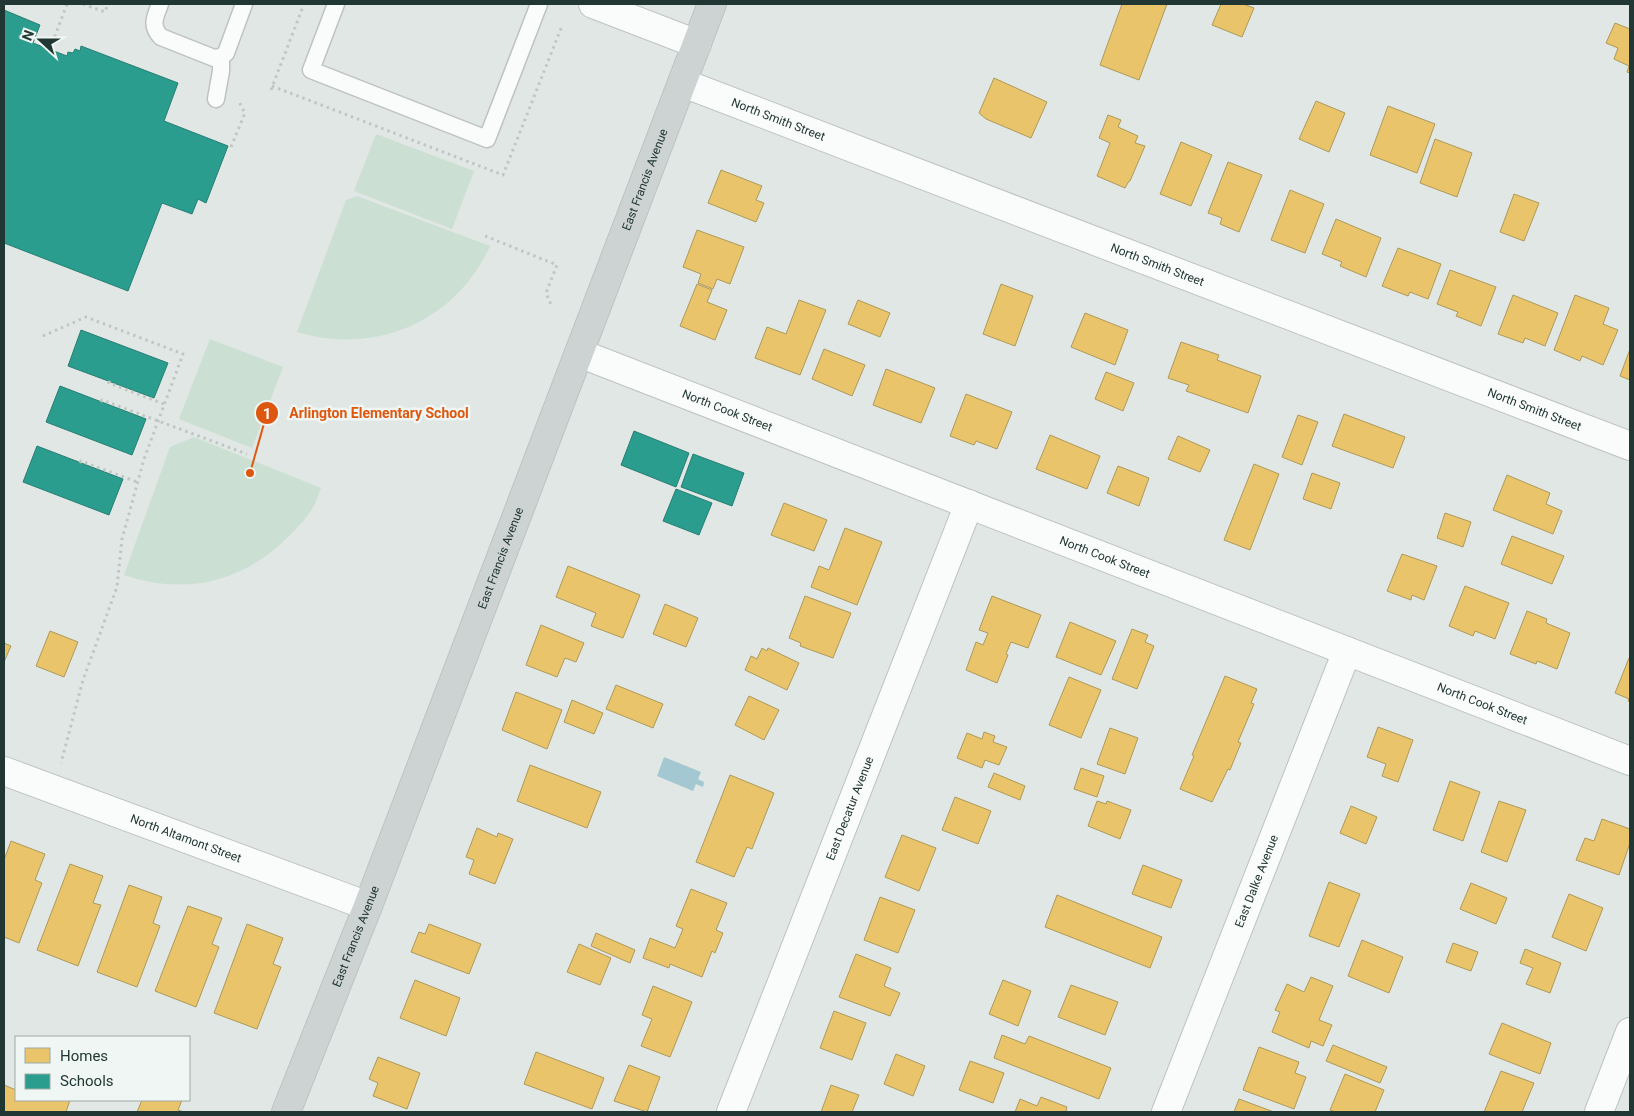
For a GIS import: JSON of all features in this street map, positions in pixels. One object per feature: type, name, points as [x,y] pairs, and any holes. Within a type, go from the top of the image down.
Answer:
[{"type":"main road","name":"East Francis Avenue","points":[[286,1112],[368,906],[712,4]]},
{"type":"street","points":[[593,4],[697,44]]},
{"type":"street","name":"North Smith Street","points":[[683,82],[1630,446]]},
{"type":"street","name":"North Cook Street","points":[[579,353],[1630,761]]},
{"type":"street","name":"East Decatur Avenue","points":[[731,1112],[969,504]]},
{"type":"street","name":"East Dalke Avenue","points":[[1166,1112],[1347,651]]},
{"type":"street","name":"North Altamont Street","points":[[4,771],[368,906]]},
{"type":"street","points":[[1599,1112],[1630,1032]]},
{"type":"lane","points":[[160,4],[153,23],[155,31],[161,37],[214,58],[221,57],[226,53],[244,4]]},
{"type":"lane","points":[[336,4],[311,70],[487,139],[539,4]]},
{"type":"lane","points":[[216,99],[221,71],[221,57]]},
{"type":"path","points":[[50,49],[67,4]]},
{"type":"path","points":[[83,4],[105,12],[108,4]]},
{"type":"path","points":[[271,90],[304,4]]},
{"type":"path","points":[[216,99],[238,100],[245,113],[231,147]]},
{"type":"path","points":[[485,236],[557,265],[546,293],[552,308]]},
{"type":"path","points":[[43,336],[86,317],[183,354],[137,482],[122,539],[117,587],[83,680],[60,764]]},
{"type":"path","points":[[110,382],[164,404]]},
{"type":"path","points":[[101,402],[102,400],[247,454]]},
{"type":"path","points":[[80,463],[81,461],[137,482]]},
{"type":"green space","points":[[376,134],[474,171],[452,229],[354,191]]},
{"type":"green space","points":[[357,196],[490,246],[475,272],[457,294],[435,312],[410,326],[384,335],[356,339],[327,338],[297,332],[346,200]]},
{"type":"green space","points":[[210,339],[283,367],[252,448],[179,419]]},
{"type":"green space","points":[[194,437],[321,488],[313,507],[290,535],[272,551],[234,574],[192,584],[147,581],[124,575],[170,447]]},
{"type":"water","points":[[664,757],[701,772],[698,779],[704,782],[703,787],[696,784],[693,791],[657,776]]},
{"type":"building: Homes","points":[[1122,4],[1167,4],[1139,80],[1100,65]]},
{"type":"building: Homes","points":[[1221,4],[1243,4],[1254,8],[1242,37],[1212,25]]},
{"type":"building: Homes","points":[[1615,23],[1630,29],[1630,73],[1627,72],[1629,66],[1614,59],[1618,48],[1606,43]]},
{"type":"building: Homes","points":[[994,78],[1047,102],[1031,138],[986,119],[979,113]]},
{"type":"building: Homes","points":[[1316,101],[1345,113],[1329,152],[1299,139]]},
{"type":"building: Homes","points":[[1388,106],[1435,124],[1417,173],[1370,155]]},
{"type":"building: Homes","points":[[1108,115],[1121,120],[1118,127],[1138,136],[1135,143],[1145,146],[1130,181],[1125,188],[1097,176],[1110,143],[1099,138]]},
{"type":"building: Homes","points":[[1435,139],[1472,153],[1457,197],[1420,183]]},
{"type":"building: Homes","points":[[1181,142],[1212,155],[1191,206],[1160,194]]},
{"type":"building: Homes","points":[[1228,162],[1262,175],[1239,232],[1220,224],[1222,218],[1208,213]]},
{"type":"building: Homes","points":[[721,170],[762,186],[756,200],[764,203],[756,222],[708,203]]},
{"type":"building: Homes","points":[[1290,190],[1324,204],[1305,253],[1271,240]]},
{"type":"building: Homes","points":[[1514,194],[1539,203],[1524,241],[1500,232]]},
{"type":"building: Homes","points":[[1336,219],[1381,238],[1366,277],[1340,266],[1342,262],[1322,254]]},
{"type":"building: Homes","points":[[697,230],[744,247],[730,284],[717,279],[713,289],[698,283],[701,274],[683,267]]},
{"type":"building: Homes","points":[[1398,248],[1441,264],[1428,299],[1410,292],[1408,296],[1382,286]]},
{"type":"building: Homes","points":[[1450,270],[1496,287],[1481,326],[1456,316],[1458,312],[1437,304]]},
{"type":"building: Homes","points":[[697,284],[712,290],[707,302],[727,310],[715,340],[680,326]]},
{"type":"building: Homes","points":[[1001,284],[1033,296],[1015,346],[983,334]]},
{"type":"building: Homes","points":[[1513,295],[1558,313],[1545,346],[1525,338],[1523,343],[1498,334]]},
{"type":"building: Homes","points":[[1575,295],[1609,308],[1603,324],[1618,330],[1603,365],[1582,356],[1580,361],[1554,350]]},
{"type":"building: Homes","points":[[799,300],[826,310],[800,375],[755,358],[767,327],[786,334]]},
{"type":"building: Homes","points":[[858,300],[890,313],[880,337],[848,324]]},
{"type":"building: Homes","points":[[1085,313],[1128,330],[1115,365],[1071,347]]},
{"type":"building: Homes","points":[[1181,342],[1219,355],[1217,360],[1261,376],[1248,413],[1186,391],[1189,385],[1168,378]]},
{"type":"building: Homes","points":[[824,349],[865,365],[852,396],[812,379]]},
{"type":"building: Homes","points":[[1630,349],[1630,380],[1620,376]]},
{"type":"building: Homes","points":[[886,369],[935,388],[921,423],[873,405]]},
{"type":"building: Homes","points":[[1106,372],[1134,383],[1123,411],[1095,399]]},
{"type":"building: Homes","points":[[966,394],[1012,412],[997,449],[976,441],[974,445],[950,436]]},
{"type":"building: Homes","points":[[1344,414],[1405,437],[1393,468],[1332,446]]},
{"type":"building: Homes","points":[[1298,415],[1318,422],[1302,465],[1282,457]]},
{"type":"building: Homes","points":[[1050,435],[1100,456],[1087,489],[1036,469]]},
{"type":"building: Homes","points":[[1178,436],[1210,450],[1200,472],[1168,459]]},
{"type":"building: Homes","points":[[1254,464],[1279,474],[1250,550],[1224,540]]},
{"type":"building: Homes","points":[[1118,466],[1149,478],[1139,506],[1107,493]]},
{"type":"building: Homes","points":[[1312,473],[1340,483],[1331,509],[1303,499]]},
{"type":"building: Homes","points":[[1507,475],[1550,493],[1546,504],[1562,511],[1553,534],[1493,510]]},
{"type":"building: Homes","points":[[784,503],[827,520],[814,551],[771,535]]},
{"type":"building: Homes","points":[[1445,513],[1471,522],[1463,547],[1437,538]]},
{"type":"building: Homes","points":[[845,528],[882,542],[857,605],[811,587],[819,566],[829,570]]},
{"type":"building: Homes","points":[[1512,536],[1564,556],[1552,584],[1501,564]]},
{"type":"building: Homes","points":[[1402,554],[1437,566],[1424,600],[1412,595],[1411,600],[1387,591]]},
{"type":"building: Homes","points":[[568,566],[640,595],[623,638],[591,626],[596,613],[556,597]]},
{"type":"building: Homes","points":[[1465,586],[1509,603],[1495,639],[1475,631],[1473,636],[1449,626]]},
{"type":"building: Homes","points":[[805,596],[851,613],[833,658],[800,646],[801,643],[789,638]]},
{"type":"building: Homes","points":[[992,596],[1041,615],[1028,648],[1011,642],[997,683],[966,670],[976,642],[983,645],[988,633],[979,630]]},
{"type":"building: Homes","points":[[665,604],[698,618],[686,647],[653,634]]},
{"type":"building: Homes","points":[[1527,611],[1547,619],[1546,623],[1570,633],[1557,669],[1537,661],[1536,664],[1510,654]]},
{"type":"building: Homes","points":[[1070,622],[1116,641],[1101,675],[1056,657]]},
{"type":"building: Homes","points":[[541,625],[584,643],[576,662],[565,658],[557,677],[526,665]]},
{"type":"building: Homes","points":[[1132,629],[1148,635],[1145,642],[1154,646],[1137,689],[1112,679]]},
{"type":"building: Homes","points":[[50,631],[78,642],[64,677],[36,666]]},
{"type":"building: Homes","points":[[4,643],[11,646],[4,662]]},
{"type":"building: Homes","points":[[762,648],[767,651],[768,648],[799,663],[787,690],[745,670],[751,656],[757,659]]},
{"type":"building: Homes","points":[[1629,658],[1630,702],[1628,701],[1629,699],[1615,693]]},
{"type":"building: Homes","points":[[1225,676],[1257,689],[1251,703],[1254,704],[1238,742],[1241,743],[1230,770],[1228,769],[1212,802],[1180,789]]},
{"type":"building: Homes","points":[[1069,677],[1101,690],[1081,738],[1049,725]]},
{"type":"building: Homes","points":[[616,685],[663,704],[653,728],[606,709]]},
{"type":"building: Homes","points":[[516,692],[562,710],[547,749],[502,730]]},
{"type":"building: Homes","points":[[749,696],[779,710],[764,740],[735,725]]},
{"type":"building: Homes","points":[[572,700],[603,713],[594,734],[564,722]]},
{"type":"building: Homes","points":[[1378,727],[1413,740],[1398,782],[1382,776],[1386,764],[1367,757]]},
{"type":"building: Homes","points":[[1110,728],[1138,738],[1125,774],[1097,764]]},
{"type":"building: Homes","points":[[984,732],[995,736],[993,742],[1007,747],[999,765],[985,760],[982,768],[957,758],[967,733],[982,739]]},
{"type":"building: Homes","points":[[530,765],[601,792],[587,828],[517,801]]},
{"type":"building: Homes","points":[[1081,768],[1104,776],[1097,797],[1074,789]]},
{"type":"building: Homes","points":[[994,773],[1025,786],[1020,800],[988,787]]},
{"type":"building: Homes","points":[[730,775],[774,793],[752,849],[747,847],[734,877],[696,862]]},
{"type":"building: Homes","points":[[1450,781],[1480,792],[1463,841],[1433,830]]},
{"type":"building: Homes","points":[[955,797],[991,811],[978,844],[942,830]]},
{"type":"building: Homes","points":[[1097,801],[1106,804],[1107,801],[1131,810],[1120,839],[1088,826]]},
{"type":"building: Homes","points":[[1499,801],[1526,810],[1507,862],[1481,852]]},
{"type":"building: Homes","points":[[1351,806],[1377,817],[1366,844],[1340,833]]},
{"type":"building: Homes","points":[[1602,819],[1630,829],[1630,843],[1619,875],[1576,860],[1585,838],[1594,841]]},
{"type":"building: Homes","points":[[477,828],[497,837],[498,833],[513,839],[495,884],[469,874],[474,860],[466,857]]},
{"type":"building: Homes","points":[[902,835],[936,848],[919,891],[885,877]]},
{"type":"building: Homes","points":[[11,841],[45,854],[35,880],[42,883],[19,943],[4,937],[4,860]]},
{"type":"building: Homes","points":[[70,864],[103,876],[93,903],[101,905],[78,966],[37,950]]},
{"type":"building: Homes","points":[[1143,865],[1182,880],[1171,908],[1132,894]]},
{"type":"building: Homes","points":[[1329,882],[1360,894],[1339,947],[1309,936]]},
{"type":"building: Homes","points":[[1471,883],[1507,898],[1496,924],[1460,909]]},
{"type":"building: Homes","points":[[129,885],[162,897],[153,923],[160,926],[137,987],[97,972]]},
{"type":"building: Homes","points":[[691,889],[727,903],[716,930],[723,933],[715,953],[712,951],[702,977],[670,964],[669,968],[643,958],[650,938],[675,948],[683,929],[676,926]]},
{"type":"building: Homes","points":[[1569,894],[1603,908],[1586,951],[1552,937]]},
{"type":"building: Homes","points":[[1057,895],[1162,937],[1150,968],[1045,927]]},
{"type":"building: Homes","points":[[880,897],[915,910],[898,953],[864,940]]},
{"type":"building: Homes","points":[[188,906],[222,918],[212,944],[219,947],[196,1007],[155,991]]},
{"type":"building: Homes","points":[[247,924],[283,938],[273,964],[281,967],[257,1029],[214,1013]]},
{"type":"building: Homes","points":[[429,924],[481,944],[469,974],[411,952],[419,932],[425,934]]},
{"type":"building: Homes","points":[[596,933],[635,950],[630,963],[591,946]]},
{"type":"building: Homes","points":[[1362,940],[1403,957],[1389,993],[1348,976]]},
{"type":"building: Homes","points":[[1453,943],[1478,952],[1471,971],[1446,962]]},
{"type":"building: Homes","points":[[579,944],[611,958],[600,985],[567,972]]},
{"type":"building: Homes","points":[[1525,949],[1561,963],[1550,993],[1526,984],[1533,968],[1520,963]]},
{"type":"building: Homes","points":[[856,954],[891,968],[884,986],[900,993],[890,1016],[839,997]]},
{"type":"building: Homes","points":[[1311,977],[1333,986],[1319,1020],[1332,1025],[1323,1046],[1311,1041],[1309,1048],[1272,1032],[1280,1012],[1275,1010],[1287,984],[1304,992]]},
{"type":"building: Homes","points":[[415,980],[460,998],[446,1036],[400,1018]]},
{"type":"building: Homes","points":[[1003,980],[1031,991],[1018,1026],[989,1014]]},
{"type":"building: Homes","points":[[1071,985],[1118,1002],[1105,1035],[1058,1017]]},
{"type":"building: Homes","points":[[653,986],[692,1002],[670,1057],[641,1046],[652,1019],[642,1015]]},
{"type":"building: Homes","points":[[834,1011],[866,1023],[852,1060],[820,1048]]},
{"type":"building: Homes","points":[[1502,1023],[1551,1043],[1540,1074],[1489,1054]]},
{"type":"building: Homes","points":[[1002,1035],[1025,1044],[1029,1036],[1111,1068],[1099,1099],[994,1058]]},
{"type":"building: Homes","points":[[1333,1045],[1387,1067],[1380,1083],[1326,1061]]},
{"type":"building: Homes","points":[[1259,1047],[1299,1062],[1295,1073],[1306,1077],[1294,1109],[1243,1090]]},
{"type":"building: Homes","points":[[536,1052],[604,1078],[592,1109],[524,1084]]},
{"type":"building: Homes","points":[[896,1054],[925,1066],[913,1096],[884,1084]]},
{"type":"building: Homes","points":[[378,1057],[420,1073],[407,1109],[373,1096],[378,1083],[369,1079]]},
{"type":"building: Homes","points":[[970,1061],[1004,1073],[993,1103],[959,1090]]},
{"type":"building: Homes","points":[[629,1065],[660,1077],[647,1112],[614,1101]]},
{"type":"building: Homes","points":[[1501,1071],[1534,1083],[1522,1112],[1484,1112]]},
{"type":"building: Homes","points":[[1345,1074],[1384,1090],[1375,1112],[1335,1112],[1330,1110]]},
{"type":"building: Homes","points":[[4,1085],[15,1090],[15,1101],[70,1101],[66,1112],[4,1112]]},
{"type":"building: Homes","points":[[831,1085],[859,1095],[852,1112],[821,1112]]},
{"type":"building: Homes","points":[[1041,1097],[1067,1107],[1066,1111],[1069,1112],[1015,1112],[1020,1099],[1037,1106]]},
{"type":"building: Homes","points":[[1239,1099],[1274,1112],[1234,1112]]},
{"type":"building: Homes","points":[[142,1101],[182,1101],[178,1110],[184,1112],[137,1112]]},
{"type":"building: Schools","points":[[4,10],[40,25],[33,43],[67,56],[68,52],[73,53],[75,49],[80,51],[81,46],[178,83],[164,121],[228,146],[206,203],[198,199],[192,214],[162,203],[128,291],[4,243]]},
{"type":"building: Schools","points":[[81,330],[168,363],[154,398],[68,366]]},
{"type":"building: Schools","points":[[60,386],[146,419],[132,455],[46,422]]},
{"type":"building: Schools","points":[[634,431],[689,453],[676,487],[621,465]]},
{"type":"building: Schools","points":[[37,446],[123,479],[109,515],[23,482]]},
{"type":"building: Schools","points":[[693,454],[744,473],[732,506],[681,487]]},
{"type":"building: Schools","points":[[676,489],[712,503],[699,535],[663,521]]},
{"type":"place","name":"Arlington Elementary School","points":[[250,473]]}]
